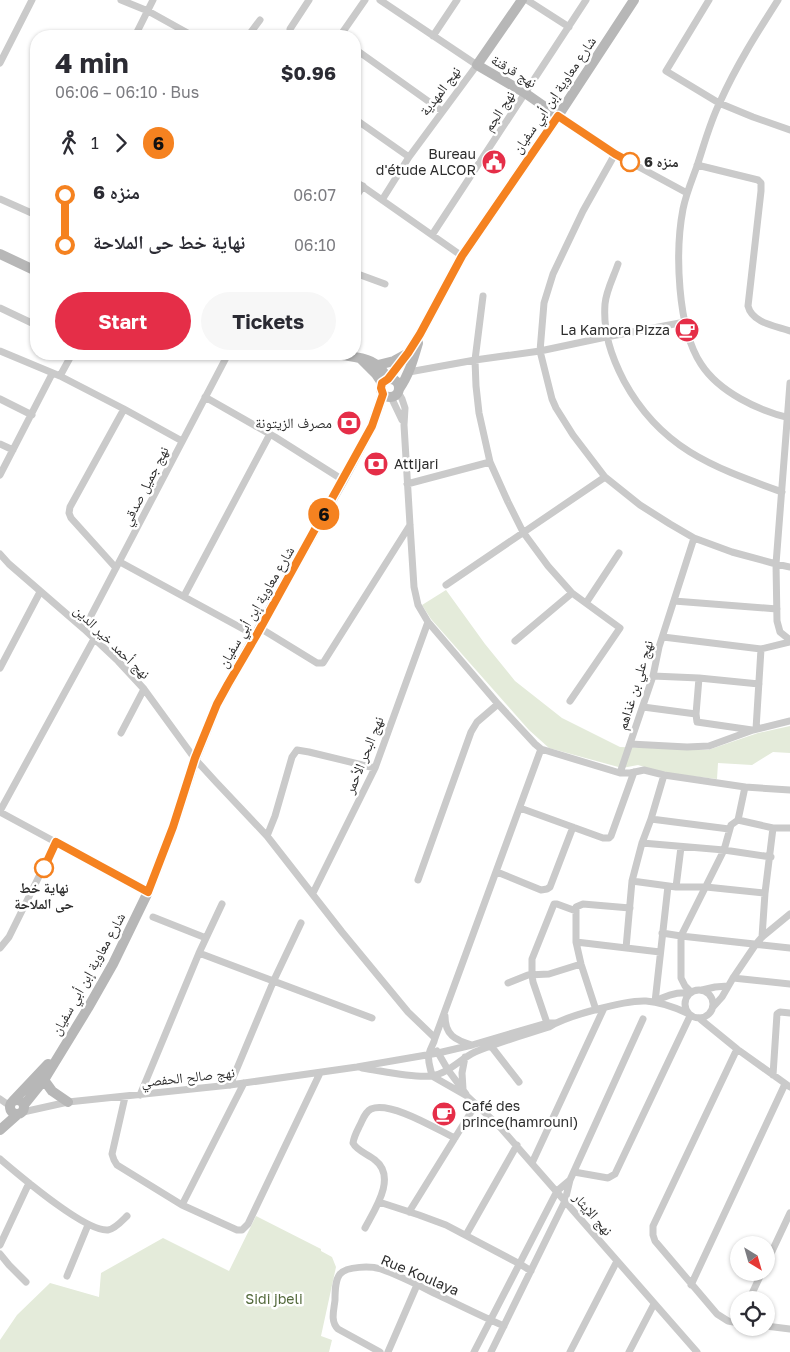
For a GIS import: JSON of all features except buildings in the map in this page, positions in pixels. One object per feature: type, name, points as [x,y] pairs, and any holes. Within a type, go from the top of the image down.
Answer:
[{"type":"main road","name":"نهج المهدية","points":[[477,65],[522,0]]},
{"type":"main road","name":"شارع معاوية إبن أبي سفيان","points":[[0,1123],[44,1080],[113,964],[148,892],[173,827],[195,758],[217,704],[372,426],[380,417],[390,389],[408,353],[462,256],[558,116],[634,0]]},
{"type":"main road","name":"نهج قرقنة","points":[[477,65],[525,93],[558,116]]},
{"type":"main road","points":[[0,254],[30,265]]},
{"type":"main road","name":"شارع معاوية إبن أبي سفيان","points":[[390,389],[405,380],[420,334]]},
{"type":"main road","points":[[378,365],[408,353]]},
{"type":"main road","points":[[361,359],[378,365],[385,374],[390,389]]},
{"type":"main road","points":[[361,359],[390,389]]},
{"type":"main road","name":"شارع معاوية إبن أبي سفيان","points":[[0,1130],[61,1050]]},
{"type":"main road","points":[[44,1080],[52,1091],[68,1102]]},
{"type":"street","points":[[0,63],[32,0]]},
{"type":"street","points":[[121,0],[148,11],[182,30]]},
{"type":"street","points":[[138,30],[153,0]]},
{"type":"street","points":[[290,30],[309,0]]},
{"type":"street","points":[[344,30],[365,0]]},
{"type":"street","name":"نهج قرقنة","points":[[380,0],[477,65]]},
{"type":"street","points":[[433,36],[457,0]]},
{"type":"street","points":[[527,0],[569,27]]},
{"type":"street","name":"نهج الجم","points":[[432,235],[586,0]]},
{"type":"street","points":[[709,0],[666,71],[719,103],[790,130]]},
{"type":"street","points":[[778,0],[744,55],[719,103],[687,193],[680,227],[680,292],[685,322],[693,349],[702,366],[719,384],[742,399],[789,418]]},
{"type":"street","points":[[252,30],[260,20]]},
{"type":"street","points":[[361,53],[442,111]]},
{"type":"street","name":"نهج المهدية","points":[[382,200],[409,157],[477,65]]},
{"type":"street","name":"نهج قرقنة","points":[[558,116],[615,154],[687,193]]},
{"type":"street","points":[[361,123],[409,157]]},
{"type":"street","points":[[615,154],[583,211],[553,274],[544,303],[540,351],[552,399],[573,434],[605,477],[640,505],[694,538],[732,552],[790,567]]},
{"type":"street","points":[[698,164],[758,180],[761,183],[748,306],[751,313],[759,320],[790,331]]},
{"type":"street","points":[[361,189],[363,186],[462,256]]},
{"type":"street","points":[[0,199],[30,213]]},
{"type":"street","points":[[618,264],[605,304],[606,336],[619,371],[643,411],[669,438],[688,451],[724,471],[782,492]]},
{"type":"street","points":[[361,275],[385,284]]},
{"type":"street","points":[[483,296],[475,360],[476,386],[479,413],[490,462],[523,532],[548,566],[572,593],[620,628],[570,701]]},
{"type":"street","points":[[0,308],[30,322]]},
{"type":"street","points":[[409,372],[540,351],[606,336],[685,322]]},
{"type":"street","points":[[0,351],[60,376],[182,441]]},
{"type":"street","points":[[60,376],[69,360]]},
{"type":"street","name":"نهج جميل صدقي","points":[[84,629],[225,360]]},
{"type":"street","points":[[0,475],[52,374]]},
{"type":"street","points":[[790,383],[789,418],[776,564],[777,622],[780,632],[790,641]]},
{"type":"street","points":[[390,389],[404,425],[410,525],[418,605],[428,622],[535,744],[541,749],[620,772],[644,770],[745,788],[790,790]]},
{"type":"street","points":[[205,397],[270,434],[343,480]]},
{"type":"street","points":[[0,399],[32,414]]},
{"type":"street","points":[[124,409],[70,507],[69,513],[71,518],[118,565],[258,632],[317,663],[325,662],[410,525]]},
{"type":"street","points":[[184,596],[270,434]]},
{"type":"street","points":[[0,444],[13,450]]},
{"type":"street","points":[[407,484],[490,462]]},
{"type":"street","points":[[446,585],[605,477]]},
{"type":"street","name":"نهج علي بن غذاهم","points":[[694,538],[663,637],[653,676],[630,744],[687,747],[708,746],[754,730]]},
{"type":"street","points":[[586,603],[619,553]]},
{"type":"street","name":"نهج أحمد خير الدين","points":[[0,554],[118,661],[144,690],[195,758],[267,836],[342,932],[408,1012],[435,1040]]},
{"type":"street","points":[[0,667],[40,592]]},
{"type":"street","points":[[515,641],[572,593]]},
{"type":"street","points":[[674,600],[777,608]]},
{"type":"street","name":"نهج البحر الأحمر","points":[[313,893],[375,768],[428,622]]},
{"type":"street","points":[[663,637],[761,649],[790,641]]},
{"type":"street","points":[[94,639],[0,812],[148,892]]},
{"type":"street","points":[[754,730],[761,649]]},
{"type":"street","points":[[653,676],[699,678],[758,684]]},
{"type":"street","points":[[699,678],[696,722],[754,730],[790,721],[790,717]]},
{"type":"street","points":[[121,733],[144,690]]},
{"type":"street","points":[[418,880],[471,732],[477,722],[498,704]]},
{"type":"street","points":[[643,707],[696,714]]},
{"type":"street","points":[[620,772],[630,744]]},
{"type":"street","points":[[467,1096],[432,1076],[428,1054],[435,1040],[541,749]]},
{"type":"street","points":[[267,836],[275,816],[292,757],[297,750],[375,768]]},
{"type":"street","points":[[520,808],[602,838],[609,838],[634,772]]},
{"type":"street","points":[[626,948],[632,881],[664,775]]},
{"type":"street","points":[[690,993],[684,986],[681,978],[681,936],[724,850],[729,828],[738,820],[745,788]]},
{"type":"street","points":[[651,819],[729,828]]},
{"type":"street","points":[[738,820],[773,828],[790,828]]},
{"type":"street","points":[[496,872],[542,890],[547,889],[550,887],[573,827]]},
{"type":"street","points":[[762,937],[773,828]]},
{"type":"street","points":[[0,948],[9,937],[56,842]]},
{"type":"street","points":[[642,843],[724,850],[770,857]]},
{"type":"street","points":[[676,887],[681,847]]},
{"type":"street","points":[[632,881],[676,887],[706,887],[765,893]]},
{"type":"street","points":[[655,1002],[668,886]]},
{"type":"street","points":[[140,1095],[199,953],[222,904]]},
{"type":"street","points":[[576,911],[554,904],[532,959],[532,975],[550,1024],[630,1002],[647,1001],[672,1006],[699,1018],[737,1050],[788,1086],[691,1285]]},
{"type":"street","points":[[532,1163],[600,1009],[581,964],[576,942],[576,907],[583,904],[630,908]]},
{"type":"street","points":[[699,1018],[708,1015],[722,997],[762,937],[790,914]]},
{"type":"street","points":[[153,917],[206,938]]},
{"type":"street","points":[[230,1085],[274,980],[301,923]]},
{"type":"street","points":[[662,933],[790,948]]},
{"type":"street","points":[[576,942],[660,952]]},
{"type":"street","points":[[199,953],[372,1018]]},
{"type":"street","points":[[508,983],[532,975],[549,974],[581,964]]},
{"type":"street","points":[[733,978],[790,984]]},
{"type":"street","points":[[655,1002],[675,993],[690,993],[698,990],[728,986]]},
{"type":"street","points":[[702,990],[713,999],[713,1007]]},
{"type":"street","points":[[574,1172],[608,1178],[615,1174],[689,1014],[684,1003],[690,993]]},
{"type":"street","points":[[445,1012],[445,1023],[451,1036],[461,1042],[472,1045]]},
{"type":"street","points":[[773,1075],[777,1014],[780,1012],[790,1013]]},
{"type":"street","points":[[491,1352],[565,1201],[570,1180],[642,1018]]},
{"type":"street","name":"نهج صالح الحفصي","points":[[16,1108],[244,1084],[320,1073],[438,1053],[550,1024]]},
{"type":"street","name":"نهج صالح الحفصي","points":[[357,1067],[432,1076],[448,1070],[465,1057],[550,1024]]},
{"type":"street","points":[[435,1040],[438,1053],[467,1096]]},
{"type":"street","points":[[491,1046],[519,1082]]},
{"type":"street","points":[[730,1321],[717,1314],[655,1241],[653,1226],[737,1050]]},
{"type":"street","points":[[463,1089],[462,1073],[465,1057]]},
{"type":"street","points":[[124,1097],[112,1154],[117,1165],[182,1205],[237,1230],[242,1230],[248,1224],[320,1073]]},
{"type":"street","points":[[182,1205],[244,1084]]},
{"type":"street","name":"نهج الإيثار","points":[[467,1096],[500,1126],[517,1145],[696,1352]]},
{"type":"street","points":[[0,1099],[16,1108]]},
{"type":"street","points":[[409,1212],[476,1104]]},
{"type":"street","points":[[365,1228],[379,1202],[384,1180],[381,1167],[356,1148],[353,1143],[365,1115],[370,1110],[385,1108],[397,1110],[455,1138]]},
{"type":"street","points":[[466,1235],[517,1145]]},
{"type":"street","points":[[0,1158],[28,1182],[88,1225],[110,1230],[127,1216]]},
{"type":"street","points":[[474,1352],[557,1191],[570,1180]]},
{"type":"street","points":[[0,1245],[28,1182]]},
{"type":"street","points":[[379,1202],[446,1225],[531,1271]]},
{"type":"street","points":[[775,1245],[790,1213]]},
{"type":"street","points":[[67,1276],[88,1225]]},
{"type":"street","points":[[0,1254],[8,1265],[26,1282]]},
{"type":"street","points":[[570,1352],[617,1260]]},
{"type":"street","name":"Rue Koulaya","points":[[380,1352],[334,1325],[338,1276],[349,1269],[381,1269],[504,1326]]},
{"type":"street","points":[[388,1352],[417,1285]]},
{"type":"street","points":[[629,1352],[654,1304]]},
{"type":"street","points":[[775,1327],[790,1329]]},
{"type":"green space","points":[[446,590],[485,644],[515,681],[562,718],[620,747],[708,750],[758,733],[790,726],[790,753],[773,752],[752,765],[718,763],[717,779],[664,773],[638,765],[622,768],[549,748],[529,730],[431,619],[422,605]]},
{"type":"green space","name":"Sidi jbeli","points":[[256,1216],[321,1249],[321,1251],[332,1257],[336,1267],[321,1336],[332,1340],[329,1352],[0,1352],[0,1340],[17,1315],[50,1283],[99,1297],[101,1273],[163,1238],[229,1271]]},
{"type":"bus line","name":"6","points":[[44,868],[56,842],[148,892],[173,827],[195,758],[217,704],[372,426],[383,394],[381,390],[382,383],[388,379],[420,334],[462,256],[558,116],[630,162]]},
{"type":"place","name":"Bureau d'étude ALCOR","points":[[494,162]]},
{"type":"place","name":"منزه 6","points":[[630,162]]},
{"type":"place","name":"La Kamora Pizza","points":[[687,330]]},
{"type":"place","name":"مصرف الزيتونة","points":[[349,423]]},
{"type":"place","name":"Attijari","points":[[376,464]]},
{"type":"place","name":"نهاية خط حى الملاحة","points":[[44,868]]},
{"type":"place","name":"Café des prince(hamrouni)","points":[[444,1114]]}]
